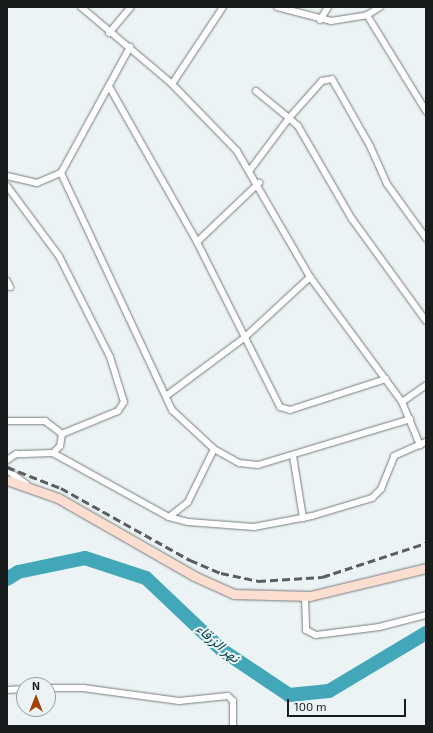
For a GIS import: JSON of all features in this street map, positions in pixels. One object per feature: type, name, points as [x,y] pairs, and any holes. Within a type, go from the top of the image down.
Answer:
[{"type":"street","points":[[7,460],[16,454],[53,453],[169,517],[188,522],[254,527],[303,518],[372,498],[381,489],[394,456],[423,443],[402,402],[310,277],[259,183],[225,136],[172,84],[130,47],[109,33],[81,7]]},
{"type":"street","points":[[109,33],[131,7]]},
{"type":"street","points":[[172,84],[224,7]]},
{"type":"street","points":[[277,7],[320,20],[341,21],[367,15],[380,7]]},
{"type":"street","points":[[320,20],[328,7]]},
{"type":"street","points":[[367,15],[426,111]]},
{"type":"street","points":[[7,176],[37,183],[60,173],[110,88],[130,47]]},
{"type":"street","points":[[250,170],[288,118],[322,81],[332,79],[370,146],[387,184],[426,238]]},
{"type":"street","points":[[110,88],[197,242],[244,338],[282,409],[290,410],[386,379]]},
{"type":"street","points":[[256,91],[288,118],[306,136],[360,232],[426,321]]},
{"type":"street","points":[[60,173],[166,396],[181,422],[214,449],[245,465],[263,464],[410,419]]},
{"type":"street","points":[[197,242],[259,183]]},
{"type":"street","points":[[7,186],[59,256],[110,357],[124,399],[124,407],[118,411],[62,434]]},
{"type":"street","points":[[166,396],[244,338],[310,277]]},
{"type":"street","points":[[402,402],[426,384]]},
{"type":"street","points":[[7,421],[45,420],[62,434]]},
{"type":"street","points":[[53,453],[60,446],[62,434]]},
{"type":"street","points":[[169,517],[188,502],[214,449]]},
{"type":"street","points":[[293,456],[303,518]]},
{"type":"street","points":[[7,470],[30,488]]},
{"type":"street","points":[[7,480],[68,504],[224,592],[251,596],[305,597],[426,568]]},
{"type":"street","points":[[305,597],[306,630],[316,635],[379,627],[426,614]]},
{"type":"street","points":[[56,688],[93,689],[179,701],[228,696],[233,701],[233,726]]},
{"type":"waterway","name":"نهر الزرقاء","points":[[7,579],[18,572],[85,558],[146,578],[222,650],[289,695],[329,691],[426,633]]},
{"type":"railway","points":[[7,467],[61,488],[190,560],[221,573],[258,581],[322,577],[426,543]]}]
